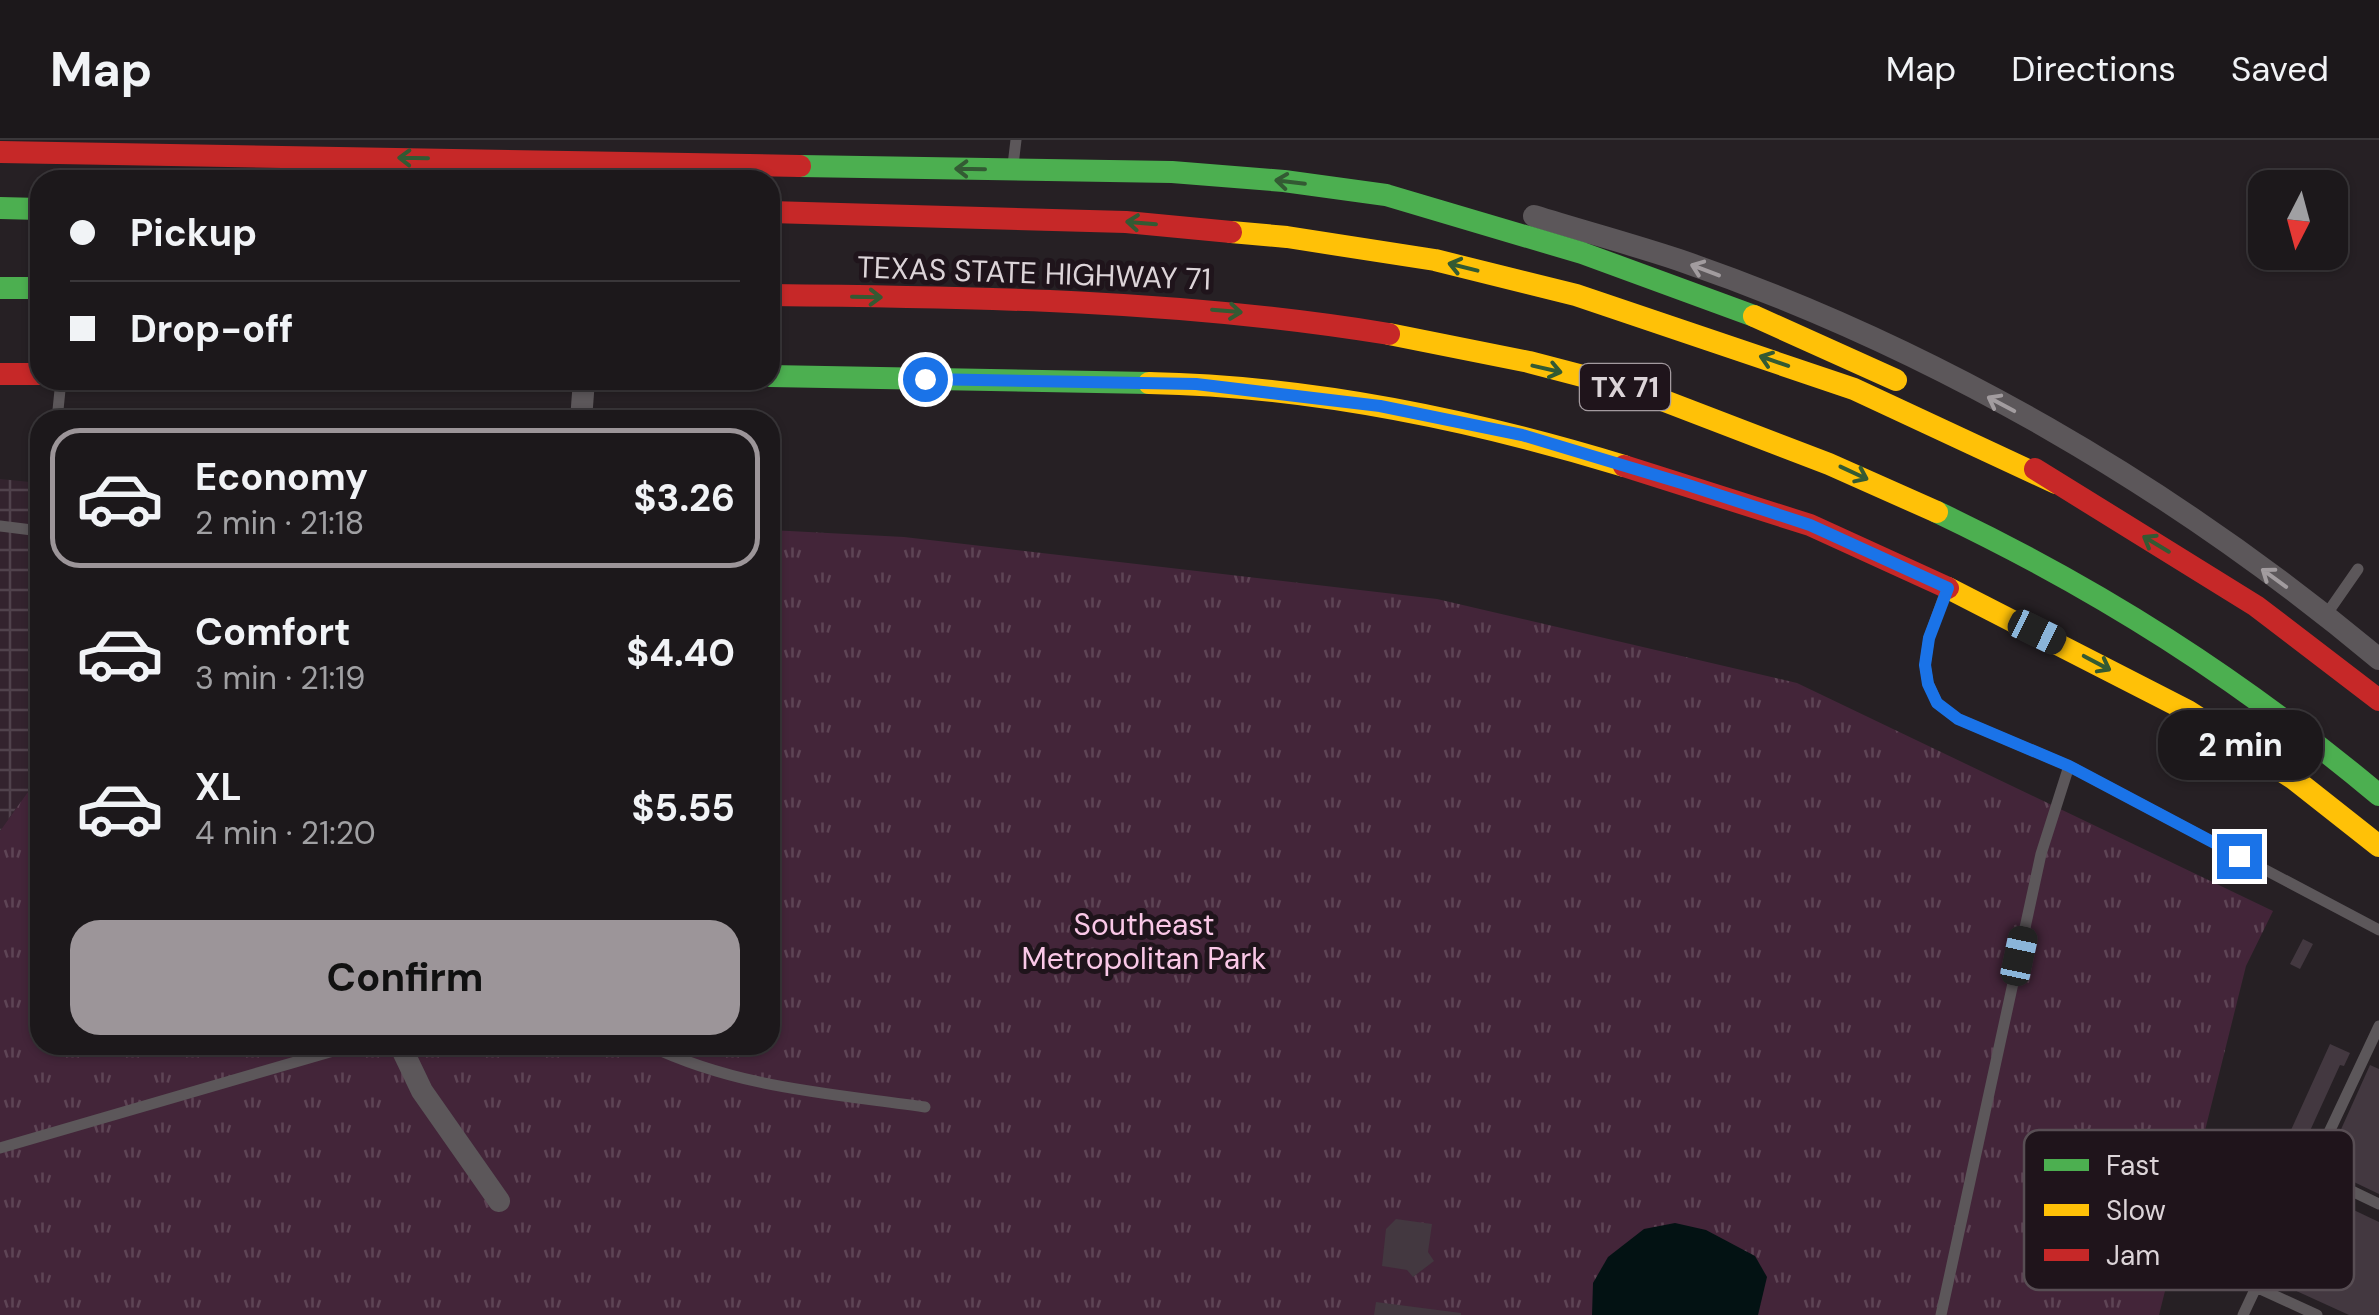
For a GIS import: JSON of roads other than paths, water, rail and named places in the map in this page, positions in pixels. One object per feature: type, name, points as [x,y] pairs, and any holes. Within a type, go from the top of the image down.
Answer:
[{"type":"main road","points":[[0,152],[581,160],[678,170]]},
{"type":"main road","points":[[462,159],[487,170]]},
{"type":"main road","points":[[780,171],[1172,172],[1284,180],[1386,195],[1640,272],[1759,316],[1911,388]]},
{"type":"main road","points":[[0,208],[30,208]]},
{"type":"main road","name":"TEXAS STATE HIGHWAY 71","points":[[780,212],[1126,222],[1286,237],[1435,260],[1576,295],[1854,389],[2056,484]]},
{"type":"main road","points":[[0,288],[30,288]]},
{"type":"main road","name":"TEXAS STATE HIGHWAY 71","points":[[780,295],[1113,300],[1248,313],[1431,342],[1623,386],[1842,467],[2032,558],[2184,646],[2332,753],[2379,795]]},
{"type":"main road","points":[[0,374],[30,374]]},
{"type":"main road","points":[[780,376],[1196,384],[1380,406],[1522,435],[1810,525],[1948,588],[2188,711],[2294,779],[2379,846]]},
{"type":"main road","points":[[1946,406],[2056,484]]},
{"type":"main road","name":"TX 71","points":[[2056,484],[2256,606],[2379,700]]},
{"type":"street","points":[[1386,195],[1452,198],[1510,209],[1679,260],[1896,349],[2054,431],[2200,524],[2326,615],[2379,659]]},
{"type":"street","points":[[405,1055],[422,1092],[499,1201]]},
{"type":"lane","points":[[1012,170],[1016,140]]},
{"type":"lane","points":[[0,526],[30,529]]},
{"type":"lane","points":[[2326,615],[2358,569]]},
{"type":"lane","points":[[1948,588],[1929,638],[1925,665],[1937,703],[1958,719],[2069,766],[2379,930]]},
{"type":"lane","points":[[1942,1315],[2041,854],[2069,766]]},
{"type":"lane","points":[[2330,1130],[2379,1026]]},
{"type":"lane","points":[[0,1148],[316,1055]]},
{"type":"lane","points":[[669,1055],[693,1066],[754,1083],[924,1107]]},
{"type":"lane","points":[[2354,1192],[2379,1204]]},
{"type":"lane","points":[[2243,1315],[2254,1290]]},
{"type":"lane","points":[[2264,1290],[2316,1315]]},
{"type":"park label","name":"Southeast Metropolitan Park","points":[[1144,941]]}]
